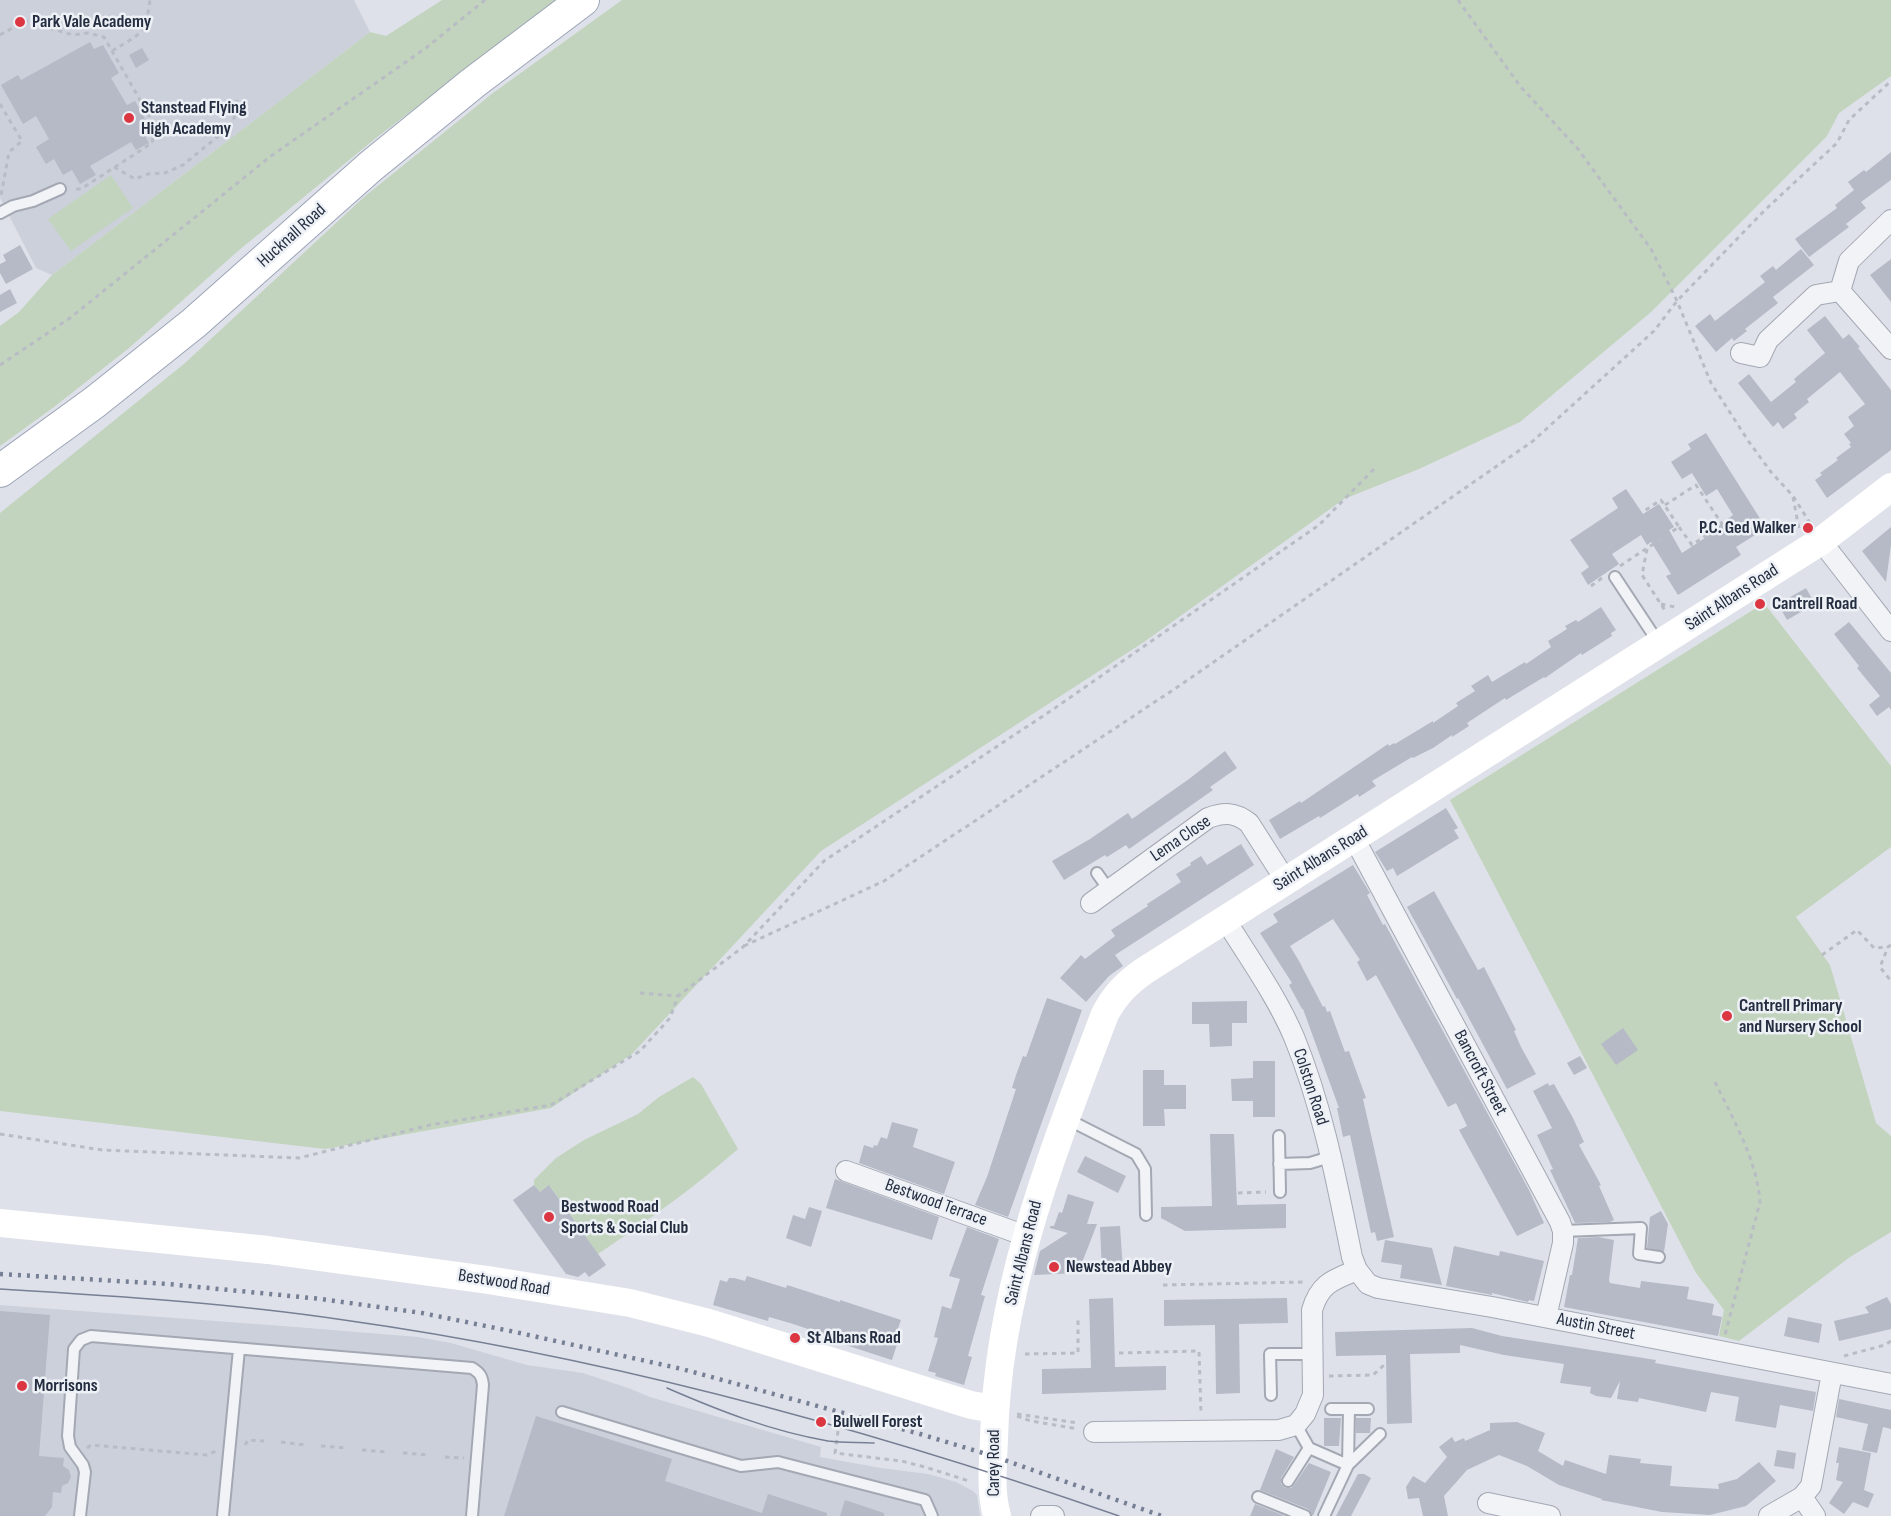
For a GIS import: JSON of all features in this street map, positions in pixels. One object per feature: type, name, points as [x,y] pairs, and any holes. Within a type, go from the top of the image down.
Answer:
[{"type":"main road","name":"Hucknall Road","points":[[0,471],[95,402],[194,324],[381,158],[473,83],[583,0]]},
{"type":"street","points":[[1840,291],[1849,261],[1891,220]]},
{"type":"street","points":[[1840,291],[1891,349]]},
{"type":"street","points":[[1755,361],[1768,340],[1816,296],[1840,291]]},
{"type":"street","name":"Saint Albans Road","points":[[994,1409],[1012,1294],[1034,1209],[1105,1014],[1114,998],[1127,984],[1225,919],[1812,547],[1891,487]]},
{"type":"street","points":[[1812,547],[1891,631]]},
{"type":"street","name":"Lema Close","points":[[1091,903],[1208,818],[1218,814],[1229,813],[1240,816],[1249,823],[1286,881]]},
{"type":"street","name":"Bancroft Street","points":[[1354,838],[1553,1208],[1563,1231]]},
{"type":"street","name":"Colston Road","points":[[1225,919],[1271,990],[1294,1037],[1318,1107],[1352,1257],[1357,1270]]},
{"type":"street","name":"Bestwood Terrace","points":[[846,1171],[1026,1236]]},
{"type":"street","name":"Bestwood Road","points":[[0,1223],[268,1250],[488,1280],[630,1303],[709,1323],[971,1404],[994,1409]]},
{"type":"street","points":[[1546,1317],[1563,1243],[1563,1231]]},
{"type":"street","points":[[1089,1428],[1279,1430],[1296,1425],[1305,1414],[1313,1395],[1312,1310],[1314,1290],[1357,1270]]},
{"type":"street","name":"Austin Street","points":[[1357,1270],[1368,1284],[1378,1288],[1546,1317],[1891,1384]]},
{"type":"street","points":[[1769,1516],[1802,1497],[1811,1486],[1832,1373]]},
{"type":"street","name":"Carey Road","points":[[994,1409],[992,1486],[997,1516]]},
{"type":"street","points":[[1802,1497],[1815,1516]]},
{"type":"street","points":[[1488,1503],[1550,1516]]},
{"type":"street","points":[[1041,1516],[1053,1516]]},
{"type":"lane","points":[[0,213],[60,189]]},
{"type":"lane","points":[[1611,575],[1660,644]]},
{"type":"lane","points":[[1097,873],[1109,890]]},
{"type":"lane","points":[[1065,1119],[1136,1154],[1145,1169],[1146,1215]]},
{"type":"lane","points":[[1279,1136],[1280,1192]]},
{"type":"lane","points":[[1279,1164],[1310,1163],[1330,1157]]},
{"type":"lane","points":[[1563,1231],[1641,1228],[1639,1254],[1659,1257]]},
{"type":"lane","points":[[80,1515],[85,1472],[83,1465],[70,1447],[68,1436],[74,1349],[81,1340],[91,1336],[472,1368],[479,1372],[483,1385],[472,1516]]},
{"type":"lane","points":[[223,1516],[239,1348]]},
{"type":"lane","points":[[1271,1395],[1270,1354],[1312,1354]]},
{"type":"lane","points":[[1331,1409],[1368,1409]]},
{"type":"lane","points":[[1348,1465],[1349,1409]]},
{"type":"lane","points":[[562,1412],[741,1466],[778,1462],[925,1500],[932,1516]]},
{"type":"lane","points":[[1296,1425],[1309,1448],[1348,1465]]},
{"type":"lane","points":[[1324,1516],[1348,1465],[1380,1434]]},
{"type":"lane","points":[[1288,1481],[1309,1448]]},
{"type":"lane","points":[[1258,1497],[1305,1516]]},
{"type":"path","points":[[112,51],[142,32],[147,21],[150,0]]},
{"type":"path","points":[[0,365],[70,318],[271,156],[426,48],[485,0]]},
{"type":"path","points":[[1458,0],[1520,86],[1578,149],[1651,249],[1677,301],[1711,383],[1749,442],[1771,472],[1793,496],[1812,547]]},
{"type":"path","points":[[0,35],[25,21],[73,35],[88,33],[105,37],[155,126],[152,143],[81,189],[60,189]]},
{"type":"path","points":[[743,947],[884,881],[1179,686],[1533,441],[1654,331],[1677,301],[1765,210],[1837,143],[1849,120],[1891,81]]},
{"type":"path","points":[[114,167],[135,179],[148,174],[165,173],[183,165],[233,124],[237,100]]},
{"type":"path","points":[[0,104],[22,141],[9,152],[0,201]]},
{"type":"path","points":[[0,1134],[102,1150],[299,1158],[430,1125],[551,1106],[640,1051],[670,1018],[678,996],[743,947],[824,861],[1052,710],[1318,525],[1376,467]]},
{"type":"path","points":[[1665,505],[1696,484],[1728,533]]},
{"type":"path","points":[[1793,496],[1812,547]]},
{"type":"path","points":[[1644,511],[1662,500],[1692,545],[1722,525]]},
{"type":"path","points":[[1592,586],[1679,527]]},
{"type":"path","points":[[1647,549],[1642,575],[1667,612]]},
{"type":"path","points":[[1821,955],[1857,930],[1874,948],[1890,946]]},
{"type":"path","points":[[1890,946],[1880,967],[1891,981]]},
{"type":"path","points":[[640,993],[678,996]]},
{"type":"path","points":[[1715,1082],[1753,1169],[1760,1202],[1734,1308],[1720,1351]]},
{"type":"path","points":[[1238,1192],[1280,1192]]},
{"type":"path","points":[[1163,1285],[1314,1290]]},
{"type":"path","points":[[1025,1354],[1078,1353],[1078,1316]]},
{"type":"path","points":[[1832,1373],[1835,1358],[1885,1345],[1891,1341]]},
{"type":"path","points":[[1119,1353],[1199,1351],[1201,1420]]},
{"type":"path","points":[[1313,1376],[1373,1375],[1384,1365]]},
{"type":"path","points":[[994,1409],[1031,1421],[1089,1428]]},
{"type":"path","points":[[994,1409],[1089,1428]]},
{"type":"path","points":[[838,1431],[836,1453],[901,1461],[977,1484],[992,1486]]},
{"type":"path","points":[[241,1450],[248,1440],[264,1441]]},
{"type":"path","points":[[281,1442],[305,1445]]},
{"type":"path","points":[[83,1452],[91,1445],[207,1455],[221,1449]]},
{"type":"path","points":[[321,1446],[346,1448]]},
{"type":"path","points":[[362,1450],[387,1452]]},
{"type":"path","points":[[403,1453],[428,1455]]},
{"type":"shaded area","name":"Stanstead Flying High Academy","points":[[0,0],[354,0],[370,32],[52,275],[36,268],[0,198]]},
{"type":"shaded area","points":[[0,1305],[418,1337],[451,1343],[527,1365],[583,1373],[650,1397],[821,1447],[820,1457],[928,1474],[956,1482],[977,1495],[980,1516],[0,1516]]},
{"type":"green space","points":[[442,0],[556,0],[376,138],[238,251],[129,348],[0,446],[0,326],[19,312],[52,275],[370,32],[386,36]]},
{"type":"green space","points":[[622,0],[1891,0],[1891,76],[1839,113],[1827,136],[1650,313],[1520,422],[1419,469],[1344,499],[1144,642],[821,851],[632,1054],[551,1108],[325,1149],[0,1111],[0,513],[185,363],[364,197],[493,93]]},
{"type":"green space","points":[[111,175],[133,208],[71,251],[48,219]]},
{"type":"green space","name":"Cantrell Primary and Nursery School","points":[[1764,603],[1891,766],[1891,847],[1796,917],[1830,965],[1876,1123],[1891,1136],[1891,1232],[1850,1257],[1739,1341],[1719,1336],[1724,1310],[1696,1273],[1450,800]]},
{"type":"green space","points":[[693,1077],[701,1084],[738,1149],[670,1204],[598,1254],[550,1186],[540,1192],[534,1185],[534,1180],[556,1158],[584,1140],[638,1114],[659,1097]]},
{"type":"building","points":[[90,42],[94,49],[103,45],[119,73],[111,78],[127,105],[135,101],[151,130],[144,134],[149,143],[136,150],[131,142],[90,166],[96,175],[80,184],[72,170],[63,175],[54,159],[46,164],[36,147],[49,139],[36,116],[23,124],[1,85],[18,75],[21,80]]},
{"type":"building","points":[[142,48],[149,60],[136,68],[129,55]]},
{"type":"building","points":[[1891,152],[1891,180],[1861,202],[1866,208],[1846,224],[1849,227],[1809,257],[1795,239],[1837,208],[1835,205],[1854,190],[1848,182],[1864,170],[1866,172]]},
{"type":"building","points":[[20,245],[33,269],[6,284],[0,273],[0,264],[6,261],[3,255]]},
{"type":"building","points":[[1801,249],[1814,265],[1773,297],[1778,303],[1745,329],[1747,331],[1734,341],[1732,338],[1716,352],[1695,326],[1710,314],[1715,321],[1765,282],[1760,276],[1773,266],[1776,270]]},
{"type":"building","points":[[1891,259],[1891,302],[1870,275]]},
{"type":"building","points":[[10,289],[17,303],[0,312],[0,295]]},
{"type":"building","points":[[1825,316],[1843,339],[1849,334],[1891,390],[1891,450],[1827,498],[1815,480],[1822,475],[1820,473],[1838,460],[1836,458],[1851,447],[1849,444],[1851,443],[1844,434],[1854,426],[1848,417],[1865,404],[1840,372],[1807,399],[1809,402],[1794,414],[1797,418],[1783,429],[1778,422],[1773,427],[1738,383],[1749,374],[1771,402],[1796,382],[1794,379],[1825,353],[1807,330]]},
{"type":"building","points":[[1706,433],[1766,528],[1736,547],[1741,555],[1678,595],[1666,576],[1671,574],[1651,542],[1647,545],[1641,535],[1612,554],[1619,564],[1588,585],[1581,573],[1589,567],[1570,540],[1618,508],[1612,498],[1626,489],[1643,514],[1659,504],[1674,527],[1669,530],[1682,553],[1728,523],[1726,520],[1733,515],[1717,489],[1706,496],[1692,473],[1682,479],[1671,462],[1691,449],[1688,444]]},
{"type":"building","points":[[1891,527],[1891,545],[1886,582],[1862,551]]},
{"type":"building","points":[[1806,588],[1815,604],[1787,620],[1778,604]]},
{"type":"building","points":[[1601,607],[1616,630],[1611,633],[1612,636],[1582,655],[1581,653],[1545,678],[1506,700],[1505,698],[1467,723],[1469,726],[1452,737],[1452,735],[1372,781],[1376,786],[1359,797],[1358,794],[1280,839],[1269,820],[1300,801],[1301,803],[1388,744],[1389,746],[1395,744],[1433,721],[1433,723],[1458,706],[1456,703],[1475,691],[1471,686],[1488,675],[1492,682],[1525,662],[1526,664],[1551,647],[1548,641],[1567,629],[1565,626],[1576,620],[1578,622]]},
{"type":"building","points":[[1849,622],[1891,673],[1891,710],[1889,707],[1877,716],[1869,705],[1880,696],[1834,634]]},
{"type":"building","points":[[1225,751],[1237,768],[1210,787],[1213,790],[1129,849],[1126,845],[1107,857],[1105,855],[1064,880],[1052,861],[1128,813],[1132,819]]},
{"type":"building","points":[[1446,808],[1458,828],[1454,830],[1459,838],[1397,876],[1393,868],[1387,871],[1375,852]]},
{"type":"building","points":[[1241,844],[1254,865],[1115,955],[1123,966],[1109,976],[1086,1002],[1060,978],[1081,955],[1085,959],[1115,936],[1111,930],[1181,882],[1176,874],[1191,865],[1190,863],[1201,856],[1207,865]]},
{"type":"building","points":[[1353,865],[1370,893],[1367,895],[1383,925],[1385,924],[1529,1190],[1544,1223],[1517,1236],[1459,1130],[1467,1126],[1456,1103],[1448,1107],[1376,975],[1367,981],[1357,962],[1360,960],[1333,919],[1290,946],[1323,1007],[1325,1006],[1327,1012],[1330,1011],[1345,1052],[1349,1051],[1366,1098],[1363,1099],[1394,1237],[1377,1241],[1375,1232],[1371,1233],[1350,1135],[1343,1137],[1337,1108],[1339,1108],[1303,1009],[1289,985],[1292,983],[1260,933],[1278,922],[1273,914]]},
{"type":"building","points":[[1434,891],[1478,970],[1484,967],[1536,1074],[1507,1089],[1407,907]]},
{"type":"building","points":[[1047,998],[1082,1010],[1008,1217],[975,1205],[987,1177],[1016,1089],[1012,1088],[1016,1075],[1023,1056],[1026,1057]]},
{"type":"building","points":[[1247,1001],[1247,1023],[1232,1023],[1232,1046],[1210,1047],[1209,1024],[1192,1024],[1192,1002]]},
{"type":"building","points":[[1623,1028],[1638,1050],[1616,1065],[1601,1044]]},
{"type":"building","points":[[1580,1056],[1587,1068],[1574,1075],[1567,1063]]},
{"type":"building","points":[[1253,1061],[1275,1061],[1275,1117],[1253,1117],[1253,1101],[1232,1101],[1231,1079],[1253,1078]]},
{"type":"building","points":[[1143,1070],[1164,1070],[1164,1085],[1186,1085],[1186,1109],[1164,1109],[1165,1126],[1143,1126]]},
{"type":"building","points":[[1548,1083],[1549,1086],[1554,1084],[1584,1142],[1579,1145],[1601,1185],[1599,1186],[1614,1220],[1610,1222],[1575,1223],[1550,1170],[1553,1169],[1537,1135],[1552,1128],[1533,1091]]},
{"type":"building","points":[[892,1122],[918,1129],[913,1147],[955,1162],[944,1194],[859,1163],[864,1145],[873,1148],[874,1145],[877,1146],[881,1137],[887,1139]]},
{"type":"building","points":[[1210,1134],[1234,1134],[1237,1205],[1286,1204],[1286,1228],[1185,1231],[1161,1218],[1161,1207],[1212,1206]]},
{"type":"building","points":[[1085,1156],[1126,1176],[1118,1193],[1077,1172]]},
{"type":"building","points":[[835,1179],[939,1217],[932,1240],[826,1208]]},
{"type":"building","name":"Bestwood Road Sports & Social Club","points":[[534,1185],[540,1192],[549,1185],[606,1265],[589,1277],[585,1272],[578,1277],[566,1274],[513,1200]]},
{"type":"building","points":[[1068,1194],[1094,1202],[1087,1224],[1097,1224],[1078,1273],[1034,1275],[1040,1251],[1068,1233],[1050,1228],[1050,1226],[1054,1226],[1059,1212],[1062,1213]]},
{"type":"building","points":[[809,1207],[822,1211],[811,1247],[786,1238],[793,1215],[805,1219]]},
{"type":"building","points":[[1661,1211],[1668,1224],[1664,1252],[1647,1248],[1650,1217]]},
{"type":"building","points":[[1120,1226],[1123,1272],[1102,1273],[1100,1227]]},
{"type":"building","points":[[967,1227],[999,1239],[981,1295],[985,1296],[968,1356],[972,1357],[964,1385],[935,1376],[936,1373],[928,1371],[938,1338],[934,1337],[942,1306],[951,1309],[960,1279],[949,1276]]},
{"type":"building","points":[[1598,1237],[1614,1240],[1610,1283],[1640,1288],[1641,1281],[1689,1287],[1687,1299],[1714,1304],[1712,1315],[1722,1317],[1718,1336],[1564,1307],[1578,1238]]},
{"type":"building","points":[[1385,1240],[1432,1248],[1442,1285],[1400,1278],[1402,1265],[1381,1262]]},
{"type":"building","points":[[1454,1246],[1499,1256],[1500,1251],[1544,1261],[1534,1301],[1529,1300],[1528,1302],[1492,1293],[1492,1295],[1446,1286]]},
{"type":"building","points":[[747,1276],[786,1288],[787,1285],[840,1302],[840,1300],[901,1320],[897,1331],[901,1332],[892,1360],[827,1339],[829,1336],[790,1323],[769,1317],[768,1321],[713,1305],[720,1280],[727,1282],[729,1278],[734,1278],[745,1281]]},
{"type":"building","points":[[1887,1297],[1891,1304],[1891,1329],[1839,1341],[1834,1321],[1869,1313],[1865,1307]]},
{"type":"building","points":[[1113,1298],[1115,1367],[1166,1366],[1166,1390],[1042,1394],[1042,1369],[1091,1368],[1089,1299]]},
{"type":"building","points":[[1287,1298],[1288,1323],[1239,1324],[1240,1393],[1216,1394],[1215,1325],[1164,1326],[1164,1300]]},
{"type":"building","name":"Morrisons","points":[[0,1311],[50,1315],[39,1456],[64,1458],[63,1466],[69,1470],[71,1477],[68,1483],[62,1486],[61,1493],[53,1492],[52,1507],[45,1516],[0,1516]]},
{"type":"building","points":[[1788,1317],[1822,1324],[1819,1343],[1784,1336]]},
{"type":"building","points":[[1472,1328],[1502,1336],[1656,1360],[1655,1363],[1816,1392],[1813,1411],[1780,1405],[1776,1428],[1735,1421],[1739,1397],[1711,1392],[1706,1412],[1639,1398],[1638,1402],[1617,1399],[1620,1381],[1611,1398],[1596,1396],[1590,1393],[1591,1387],[1560,1383],[1564,1364],[1504,1355],[1460,1345],[1460,1353],[1410,1354],[1412,1423],[1387,1424],[1386,1355],[1336,1356],[1335,1332]]},
{"type":"building","points":[[1839,1399],[1891,1410],[1891,1429],[1883,1427],[1877,1453],[1862,1450],[1868,1424],[1836,1417]]},
{"type":"building","points":[[536,1416],[672,1459],[665,1481],[762,1513],[768,1494],[827,1513],[827,1516],[504,1516]]},
{"type":"building","points":[[1324,1418],[1341,1418],[1339,1446],[1324,1446]]},
{"type":"building","points":[[1356,1418],[1371,1418],[1370,1433],[1356,1433]]},
{"type":"building","points":[[1517,1422],[1545,1433],[1538,1451],[1563,1466],[1565,1460],[1606,1474],[1609,1455],[1641,1459],[1640,1463],[1672,1466],[1670,1486],[1719,1489],[1718,1484],[1737,1479],[1759,1462],[1776,1481],[1746,1506],[1710,1515],[1662,1512],[1601,1500],[1559,1485],[1527,1466],[1499,1455],[1467,1470],[1444,1496],[1448,1516],[1423,1516],[1419,1498],[1408,1499],[1406,1487],[1413,1476],[1425,1483],[1447,1457],[1439,1447],[1452,1437],[1455,1442],[1464,1438],[1465,1441],[1490,1430],[1490,1423]]},
{"type":"building","points":[[1839,1447],[1871,1453],[1864,1490],[1874,1494],[1868,1508],[1853,1502],[1844,1514],[1829,1503],[1843,1482],[1836,1480]]},
{"type":"building","points":[[1276,1449],[1294,1457],[1281,1478],[1281,1484],[1285,1488],[1291,1488],[1294,1485],[1309,1463],[1331,1472],[1313,1516],[1308,1509],[1260,1490]]},
{"type":"building","points":[[1777,1450],[1796,1453],[1794,1469],[1774,1466]]},
{"type":"building","points":[[1358,1474],[1371,1478],[1351,1516],[1336,1516]]},
{"type":"building","points":[[845,1500],[884,1513],[884,1516],[840,1516]]},
{"type":"building","points":[[1255,1504],[1285,1516],[1250,1516]]},
{"type":"tram line","points":[[0,1289],[172,1301],[301,1314],[443,1335],[541,1354],[639,1375],[833,1425],[929,1453],[1119,1516]]},
{"type":"tram line","points":[[667,1388],[726,1412],[786,1432],[828,1441],[874,1443]]},
{"type":"railway","points":[[0,1274],[168,1284],[321,1299],[422,1313],[515,1332],[682,1369],[920,1434],[993,1456],[1162,1516]]},
{"type":"place","name":"Park Vale Academy","points":[[20,22]]},
{"type":"place","name":"Stanstead Flying High Academy","points":[[129,118]]},
{"type":"place","name":"P.C. Ged Walker","points":[[1808,528]]},
{"type":"place","name":"Cantrell Road","points":[[1760,604]]},
{"type":"place","name":"Cantrell Primary and Nursery School","points":[[1727,1016]]},
{"type":"place","name":"Bestwood Road Sports & Social Club","points":[[549,1217]]},
{"type":"place","name":"Newstead Abbey","points":[[1054,1267]]},
{"type":"place","name":"St Albans Road","points":[[795,1338]]},
{"type":"place","name":"Morrisons","points":[[22,1386]]},
{"type":"place","name":"Bulwell Forest","points":[[821,1422]]}]
